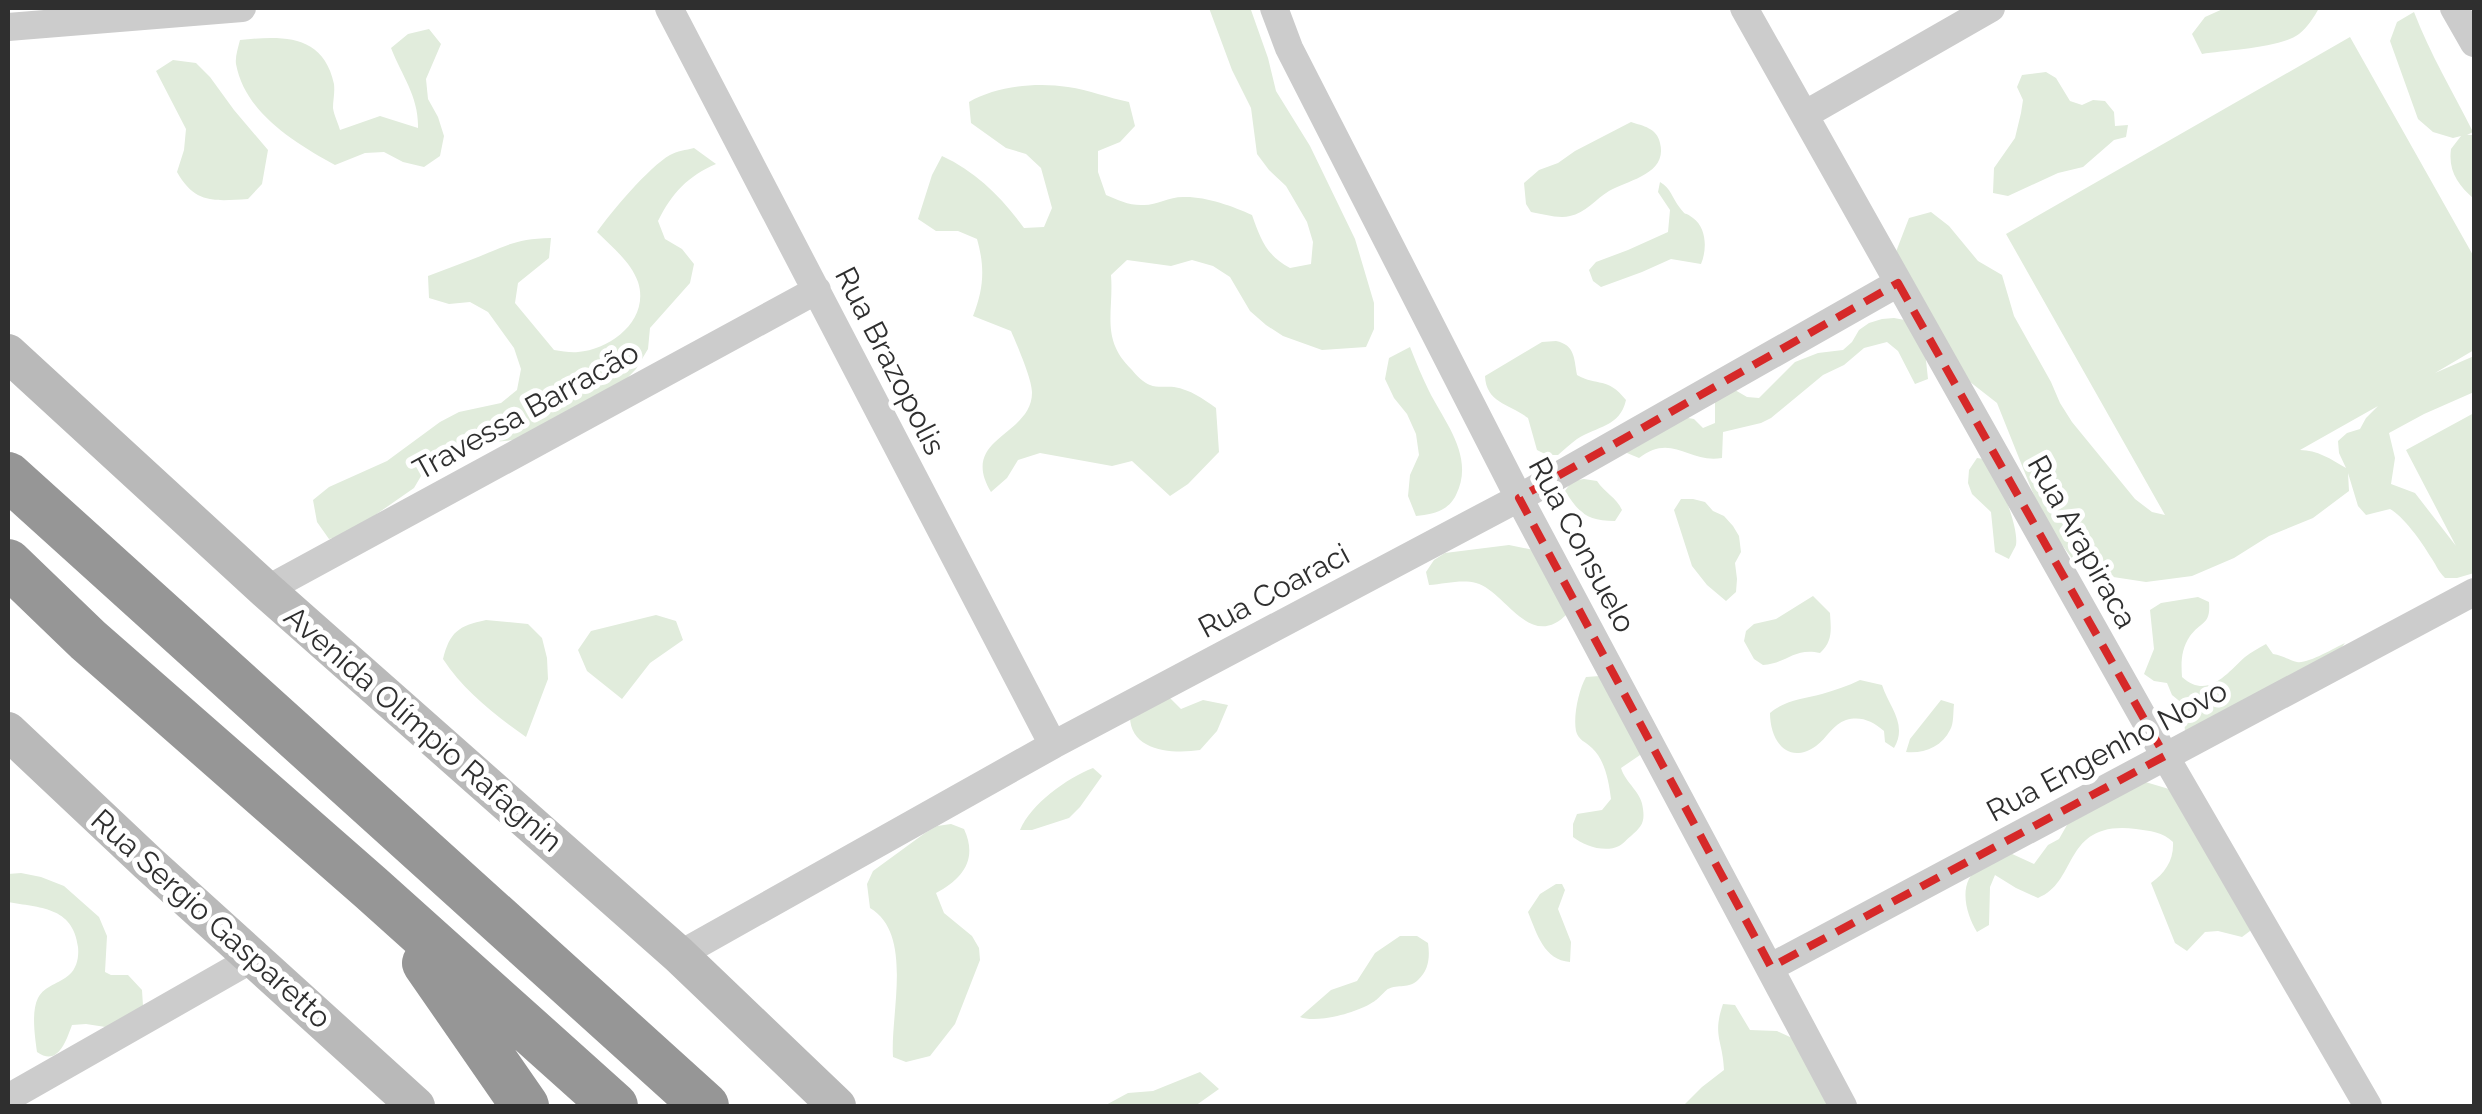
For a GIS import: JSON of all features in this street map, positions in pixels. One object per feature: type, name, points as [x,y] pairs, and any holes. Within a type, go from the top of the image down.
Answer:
[{"type":"highway","points":[[8,476],[705,1106]]},
{"type":"highway","points":[[8,563],[88,640],[614,1106]]},
{"type":"highway","points":[[371,888],[525,1106]]},
{"type":"street","points":[[8,27],[242,8]]},
{"type":"street","name":"Rua Brazopolis","points":[[669,8],[1053,745]]},
{"type":"street","name":"Rua Consuelo","points":[[1274,8],[1289,48],[1519,498],[1843,1106]]},
{"type":"street","name":"Rua Arapiraca","points":[[1744,8],[2165,756],[2368,1106]]},
{"type":"street","points":[[1806,114],[1991,8]]},
{"type":"street","points":[[2454,8],[2474,43]]},
{"type":"street","name":"Rua Coaraci","points":[[680,955],[1053,745],[1519,498],[1898,282]]},
{"type":"street","name":"Travessa Barracão","points":[[266,590],[817,290]]},
{"type":"street","name":"Avenida Olímpio Rafagnin","points":[[8,352],[266,590],[680,955],[837,1106]]},
{"type":"street","name":"Rua Engenho Novo","points":[[1771,968],[2474,592]]},
{"type":"street","name":"Rua Sergio Gasparetto","points":[[8,731],[416,1106]]},
{"type":"street","points":[[8,1098],[252,959]]},
{"type":"highlighted area","points":[[1898,283],[2165,756],[1771,967],[1519,498]]},
{"type":"green space","points":[[1209,8],[1251,10],[1276,91],[1310,146],[1355,239],[1374,303],[1374,329],[1366,347],[1322,350],[1283,336],[1250,311],[1230,277],[1213,266],[1192,260],[1171,266],[1127,260],[1111,275],[1111,325],[1116,347],[1145,383],[1186,390],[1216,408],[1219,452],[1188,484],[1170,496],[1132,461],[1112,466],[1040,453],[1018,460],[1007,478],[991,492],[983,474],[984,459],[1029,407],[1030,379],[1011,331],[973,316],[982,278],[977,239],[958,231],[936,231],[918,219],[942,156],[988,187],[1024,228],[1044,227],[1052,208],[1041,168],[1026,154],[1006,148],[971,123],[969,102],[1004,89],[1043,85],[1076,88],[1129,102],[1135,126],[1120,142],[1098,151],[1098,172],[1106,195],[1139,205],[1183,197],[1227,205],[1252,215],[1265,246],[1282,263],[1290,268],[1311,264],[1313,242],[1307,222],[1286,186],[1257,154],[1251,108]]},
{"type":"green space","points":[[2225,8],[2319,8],[2305,28],[2291,39],[2202,54],[2192,34],[2205,17]]},
{"type":"green space","points":[[2414,12],[2473,132],[2467,135],[2474,135],[2474,199],[2459,183],[2451,164],[2451,149],[2461,136],[2453,138],[2433,132],[2418,119],[2390,41],[2397,22]]},
{"type":"green space","points":[[429,29],[441,44],[426,79],[428,99],[444,136],[440,156],[424,167],[384,152],[365,153],[335,165],[288,136],[261,112],[241,82],[236,64],[240,40],[298,41],[320,55],[328,67],[340,130],[380,116],[418,128],[413,96],[391,48],[408,34]]},
{"type":"green space","points":[[2350,37],[2474,257],[2474,350],[2435,373],[2474,356],[2474,392],[2389,433],[2395,458],[2391,484],[2415,493],[2456,546],[2406,450],[2474,413],[2474,573],[2445,578],[2395,512],[2390,509],[2366,515],[2358,506],[2348,473],[2349,491],[2313,518],[2192,576],[2146,582],[2079,568],[2041,513],[1997,403],[1965,378],[1894,257],[1909,218],[1931,212],[1949,226],[1978,261],[2002,275],[2014,316],[2072,422],[2135,499],[2152,512],[2165,515],[2006,234]],"holes":[[[2378,406],[2360,429],[2338,441],[2346,468],[2318,453],[2300,450]]]},
{"type":"green space","points":[[173,60],[196,63],[268,150],[262,184],[248,199],[198,195],[177,172],[186,129],[156,71]]},
{"type":"green space","points":[[2046,72],[2056,78],[2070,101],[2082,105],[2093,100],[2105,101],[2114,112],[2115,126],[2128,125],[2126,137],[2114,140],[2083,167],[2058,173],[2008,196],[1993,193],[1994,168],[2015,138],[2023,100],[2017,87],[2022,75]]},
{"type":"green space","points":[[1631,122],[1649,128],[1658,138],[1661,154],[1652,169],[1575,214],[1561,217],[1531,212],[1524,183],[1539,170]]},
{"type":"green space","points":[[694,148],[716,164],[682,187],[658,221],[665,239],[682,249],[694,264],[690,283],[650,328],[648,349],[636,369],[606,400],[514,440],[473,444],[434,454],[414,488],[348,534],[329,539],[317,522],[313,500],[329,487],[387,461],[459,412],[501,403],[517,390],[521,369],[514,348],[488,312],[470,302],[449,304],[429,298],[428,276],[511,244],[551,238],[549,258],[518,283],[515,303],[554,350],[578,352],[603,345],[633,320],[640,296],[631,268],[597,232],[661,161]]},
{"type":"green space","points":[[1660,182],[1682,211],[1701,227],[1705,246],[1701,264],[1671,259],[1601,287],[1593,281],[1589,270],[1596,262],[1668,232],[1670,210],[1658,192]]},
{"type":"green space","points":[[1905,320],[1925,351],[1928,379],[1915,384],[1898,351],[1887,342],[1864,348],[1844,365],[1823,375],[1771,418],[1723,432],[1722,458],[1710,459],[1671,448],[1651,451],[1639,458],[1627,453],[1629,439],[1682,417],[1694,419],[1703,428],[1715,423],[1715,399],[1735,390],[1759,398],[1795,362],[1818,353],[1843,350],[1869,323]]},
{"type":"green space","points":[[1556,341],[1570,349],[1577,375],[1608,385],[1626,400],[1613,421],[1577,439],[1558,455],[1547,455],[1537,450],[1528,418],[1494,397],[1485,376],[1542,342]]},
{"type":"green space","points":[[1410,347],[1456,441],[1462,467],[1461,481],[1449,505],[1416,516],[1408,496],[1410,475],[1419,455],[1416,434],[1385,379],[1389,358]]},
{"type":"green space","points":[[1977,458],[1991,460],[2011,515],[2016,545],[2009,559],[1995,552],[1991,512],[1972,494],[1968,483],[1969,470]]},
{"type":"green space","points":[[1572,481],[1597,481],[1620,506],[1622,510],[1615,521],[1591,517],[1570,499],[1565,491]]},
{"type":"green space","points":[[1681,499],[1705,502],[1724,516],[1739,536],[1736,592],[1726,601],[1692,566],[1674,510]]},
{"type":"green space","points":[[1509,545],[1534,550],[1568,613],[1554,624],[1530,623],[1476,583],[1429,585],[1426,572],[1445,553]]},
{"type":"green space","points":[[1813,596],[1830,613],[1830,635],[1824,649],[1771,664],[1763,665],[1754,659],[1744,641],[1746,631],[1754,624],[1776,619]]},
{"type":"green space","points":[[2198,597],[2209,602],[2207,619],[2190,636],[2183,651],[2182,677],[2200,686],[2224,677],[2247,655],[2266,644],[2273,654],[2302,662],[2345,643],[2329,664],[2185,732],[2183,704],[2172,695],[2167,683],[2144,674],[2154,649],[2150,610],[2161,603]]},
{"type":"green space","points":[[656,615],[676,621],[683,640],[650,663],[622,699],[587,671],[578,650],[591,631]]},
{"type":"green space","points":[[486,620],[528,624],[542,638],[548,679],[526,737],[481,702],[443,659],[457,632]]},
{"type":"green space","points":[[1600,676],[1643,753],[1621,768],[1640,798],[1643,821],[1622,844],[1607,849],[1589,846],[1573,837],[1577,814],[1602,810],[1611,799],[1600,759],[1579,737],[1575,725],[1586,677]]},
{"type":"green space","points":[[1860,680],[1882,685],[1898,723],[1894,748],[1885,742],[1880,727],[1857,719],[1841,722],[1806,751],[1789,751],[1777,741],[1770,713],[1788,703]]},
{"type":"green space","points":[[1168,696],[1181,709],[1203,700],[1228,705],[1217,731],[1200,750],[1155,748],[1137,737],[1130,715]]},
{"type":"green space","points":[[1941,700],[1954,704],[1947,736],[1931,748],[1906,752],[1910,739]]},
{"type":"green space","points":[[1093,768],[1102,776],[1069,818],[1020,830],[1032,811],[1051,793]]},
{"type":"green space","points":[[2142,781],[2169,789],[2252,922],[2250,931],[2242,937],[2205,932],[2187,951],[2175,943],[2151,883],[2168,866],[2173,842],[2151,831],[2112,829],[2083,843],[2051,890],[2038,898],[1995,875],[1990,887],[1989,925],[1977,932],[1965,897],[1973,872],[2010,853],[2034,864],[2048,845],[2059,839],[2071,818]]},
{"type":"green space","points":[[951,824],[964,829],[968,859],[960,875],[936,893],[944,913],[972,936],[980,960],[955,1024],[930,1056],[906,1062],[893,1057],[897,976],[892,936],[870,908],[867,884],[873,871],[925,833]]},
{"type":"green space","points":[[21,873],[64,886],[99,917],[107,936],[105,972],[128,975],[142,990],[143,1006],[112,1028],[72,1025],[60,1050],[50,1056],[37,1052],[36,1004],[44,990],[72,972],[78,947],[75,934],[62,916],[8,902],[8,874]]},
{"type":"green space","points":[[1562,884],[1565,890],[1558,909],[1571,942],[1570,962],[1548,951],[1528,912],[1540,894]]},
{"type":"green space","points":[[1400,936],[1417,936],[1428,943],[1428,963],[1418,980],[1388,989],[1377,1000],[1350,1012],[1328,1018],[1300,1017],[1331,990],[1357,981],[1375,953]]},
{"type":"green space","points":[[1723,1004],[1735,1005],[1750,1030],[1777,1031],[1801,1042],[1831,1106],[1683,1106],[1724,1070],[1718,1031]]},
{"type":"green space","points":[[1200,1072],[1219,1089],[1195,1106],[1104,1106],[1128,1093],[1153,1091]]}]
